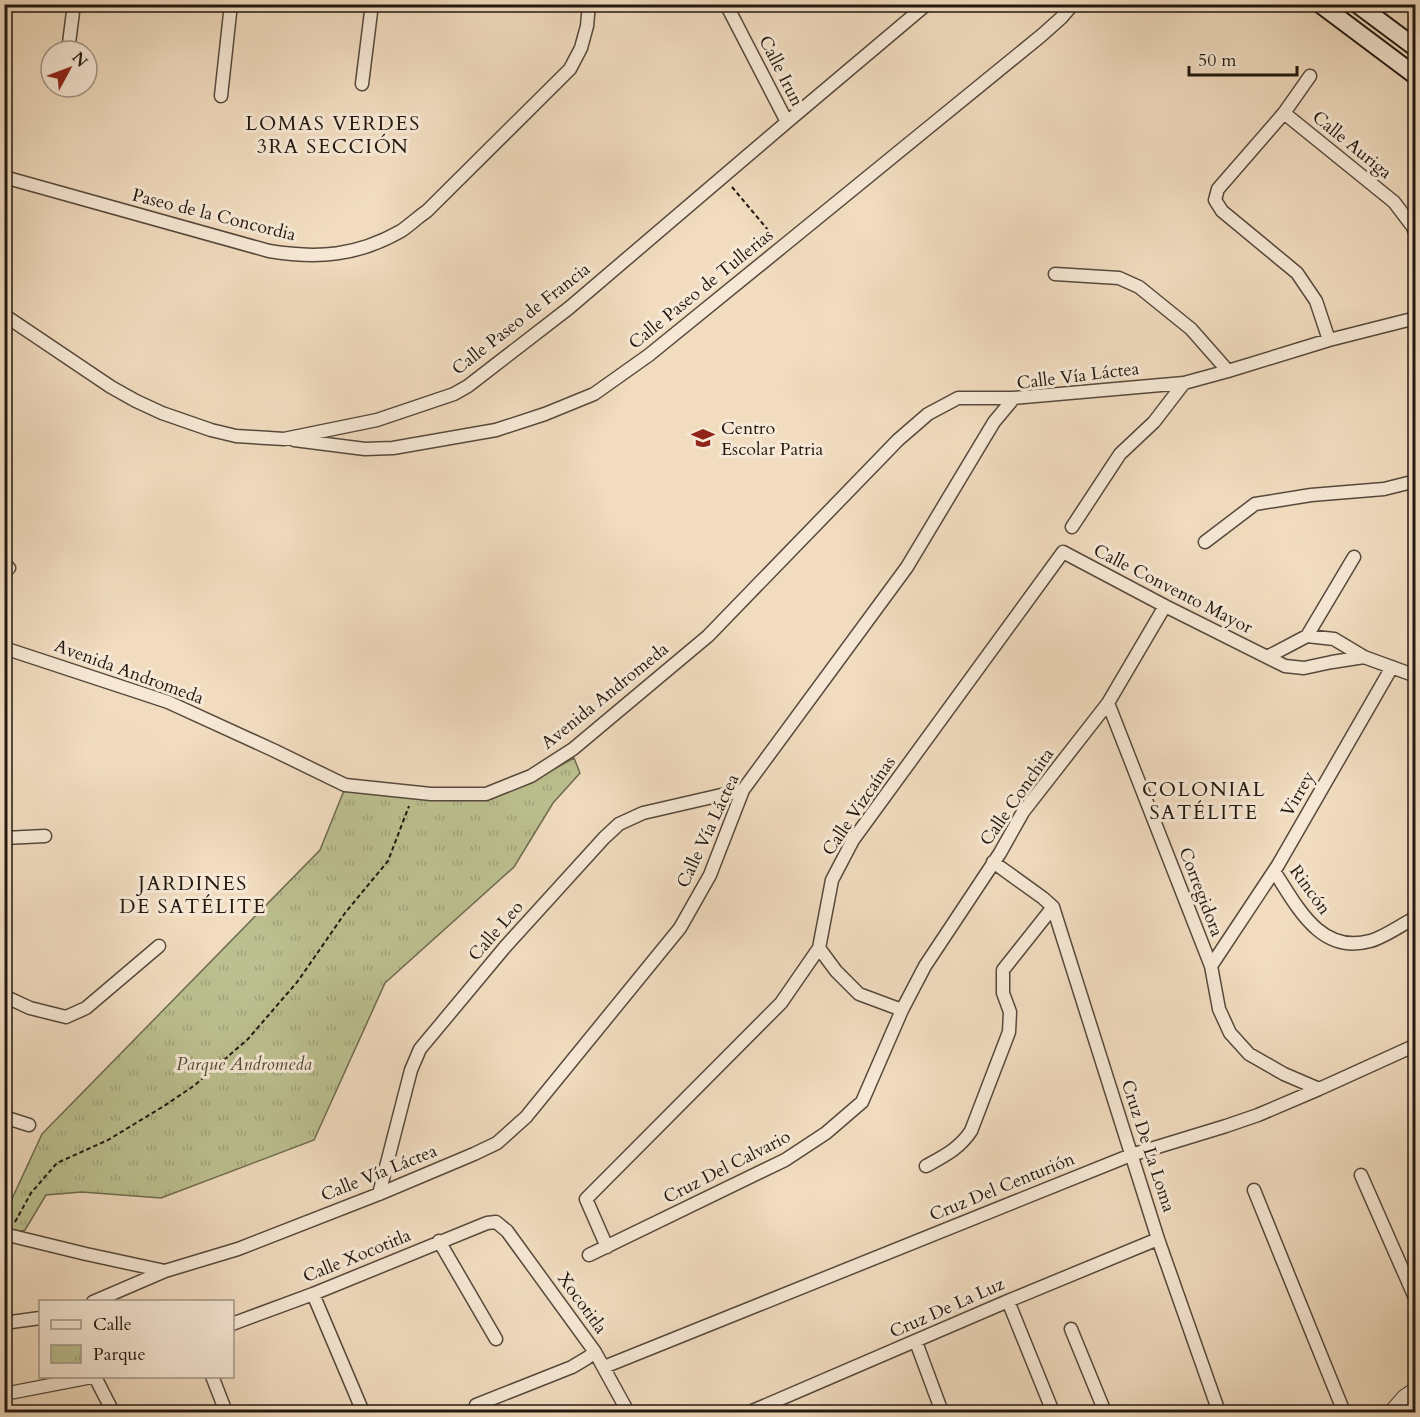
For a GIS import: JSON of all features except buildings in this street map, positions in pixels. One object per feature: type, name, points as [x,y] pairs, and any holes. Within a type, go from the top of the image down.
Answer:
[{"type":"main road","points":[[1320,4],[1416,76]]},
{"type":"main road","points":[[1357,4],[1416,48]]},
{"type":"street","points":[[70,39],[74,4]]},
{"type":"street","points":[[221,96],[231,4]]},
{"type":"street","points":[[362,84],[372,4]]},
{"type":"street","name":"Paseo de la Concordia","points":[[4,177],[269,252],[319,256],[365,247],[402,230],[427,211],[570,69],[581,48],[587,26],[589,4]]},
{"type":"street","name":"Calle Irun","points":[[726,4],[787,122]]},
{"type":"street","name":"Calle Paseo de Francia","points":[[4,315],[111,387],[162,413],[211,430],[236,436],[284,439],[377,420],[454,394],[468,386],[569,308],[927,4]]},
{"type":"street","name":"Calle Paseo de Tullerias","points":[[284,439],[365,448],[393,448],[496,430],[545,414],[594,394],[649,355],[782,247],[1042,35],[1073,4]]},
{"type":"street","points":[[1310,76],[1284,113],[1218,189],[1215,200],[1222,212],[1298,273],[1316,301],[1329,340]]},
{"type":"street","name":"Calle Auriga","points":[[1284,113],[1394,202],[1413,227],[1416,235]]},
{"type":"street","points":[[1055,274],[1119,278],[1139,287],[1191,329],[1228,371]]},
{"type":"street","name":"Calle Vía Láctea","points":[[6,1235],[165,1271],[238,1249],[379,1194],[497,1143],[526,1117],[680,928],[710,875],[742,790],[907,567],[994,422],[1014,398],[1185,382],[1329,340],[1416,318]]},
{"type":"street","points":[[1072,527],[1120,454],[1154,422],[1185,382]]},
{"type":"street","name":"Avenida Andromeda","points":[[4,648],[168,702],[345,785],[431,794],[486,794],[531,776],[573,749],[708,636],[898,440],[928,414],[958,398],[1014,398]]},
{"type":"street","points":[[1205,542],[1255,504],[1311,495],[1384,489],[1416,481]]},
{"type":"street","name":"Calle Convento Mayor","points":[[1063,552],[1285,666],[1304,668],[1364,657]]},
{"type":"street","name":"Calle Vizcaínas","points":[[607,1247],[586,1199],[781,1004],[819,948],[832,880],[853,840],[1063,552]]},
{"type":"street","points":[[1267,657],[1307,636],[1354,557]]},
{"type":"street","name":"Calle Conchita","points":[[902,1011],[925,966],[1000,853],[1023,813],[1108,703],[1165,606]]},
{"type":"street","name":"Calle Convento Mayor","points":[[1307,636],[1334,639],[1364,657],[1416,676]]},
{"type":"street","name":"Virrey","points":[[1211,966],[1274,871],[1392,667]]},
{"type":"street","name":"Corregidora","points":[[1108,703],[1211,966],[1219,1009],[1230,1033],[1249,1054],[1284,1074],[1319,1089]]},
{"type":"street","name":"Calle Leo","points":[[379,1194],[411,1070],[420,1049],[505,947],[603,838],[619,824],[643,813],[742,790]]},
{"type":"street","points":[[4,837],[45,836]]},
{"type":"street","points":[[926,1166],[953,1151],[971,1131],[1009,1032],[1010,1012],[1003,993],[1003,970],[1053,907],[993,862]]},
{"type":"street","name":"Rincón","points":[[1274,871],[1313,927],[1328,938],[1350,945],[1372,941],[1416,917]]},
{"type":"street","name":"Cruz De La Loma","points":[[1053,907],[1158,1239],[1220,1413]]},
{"type":"street","points":[[4,996],[30,1008],[66,1017],[86,1008],[159,946]]},
{"type":"street","points":[[819,948],[836,971],[859,994],[902,1011]]},
{"type":"street","name":"Cruz Del Calvario","points":[[589,1255],[785,1160],[826,1132],[862,1102],[902,1011]]},
{"type":"street","name":"Cruz Del Centurión","points":[[604,1367],[1131,1155],[1226,1126],[1414,1050]]},
{"type":"street","points":[[4,1117],[29,1125]]},
{"type":"street","points":[[1360,1175],[1416,1300]]},
{"type":"street","points":[[1254,1190],[1344,1413]]},
{"type":"street","name":"Xocotitla","points":[[496,1222],[507,1231],[595,1352],[628,1413]]},
{"type":"street","name":"Calle Xocotitla","points":[[234,1323],[313,1294],[439,1241],[487,1223],[496,1222]]},
{"type":"street","name":"Cruz De La Luz","points":[[750,1413],[1008,1301],[1158,1239]]},
{"type":"street","points":[[439,1241],[496,1339]]},
{"type":"street","points":[[98,1300],[165,1271]]},
{"type":"street","points":[[313,1294],[363,1413]]},
{"type":"street","points":[[1008,1301],[1053,1413]]},
{"type":"street","points":[[4,1323],[39,1318]]},
{"type":"street","points":[[1071,1329],[1105,1413]]},
{"type":"street","points":[[916,1342],[942,1413]]},
{"type":"street","points":[[476,1405],[572,1367],[595,1352]]},
{"type":"street","points":[[4,1394],[91,1378]]},
{"type":"street","points":[[96,1378],[113,1413]]},
{"type":"street","points":[[212,1378],[226,1413]]},
{"type":"street","points":[[1391,1413],[1404,1397],[1416,1389]]},
{"type":"path","points":[[723,176],[782,247]]},
{"type":"path","points":[[6,1235],[31,1192],[57,1164],[108,1140],[164,1106],[195,1085],[248,1039],[298,981],[345,913],[388,861],[415,792]]},
{"type":"green space","name":"Parque Andromeda","points":[[574,758],[580,773],[553,803],[514,867],[385,983],[314,1140],[161,1198],[82,1192],[46,1195],[25,1230],[8,1235],[5,1229],[5,1214],[42,1134],[320,850],[345,788],[484,800],[525,785]]},
{"type":"place","name":"Centro Escolar Patria","points":[[703,438]]},
{"type":"district","name":"LOMAS VERDES 3RA SECCIÓN","points":[[333,134]]},
{"type":"district","name":"COLONIAL SATÉLITE","points":[[1204,800]]},
{"type":"district","name":"JARDINES DE SATÉLITE","points":[[193,894]]}]
